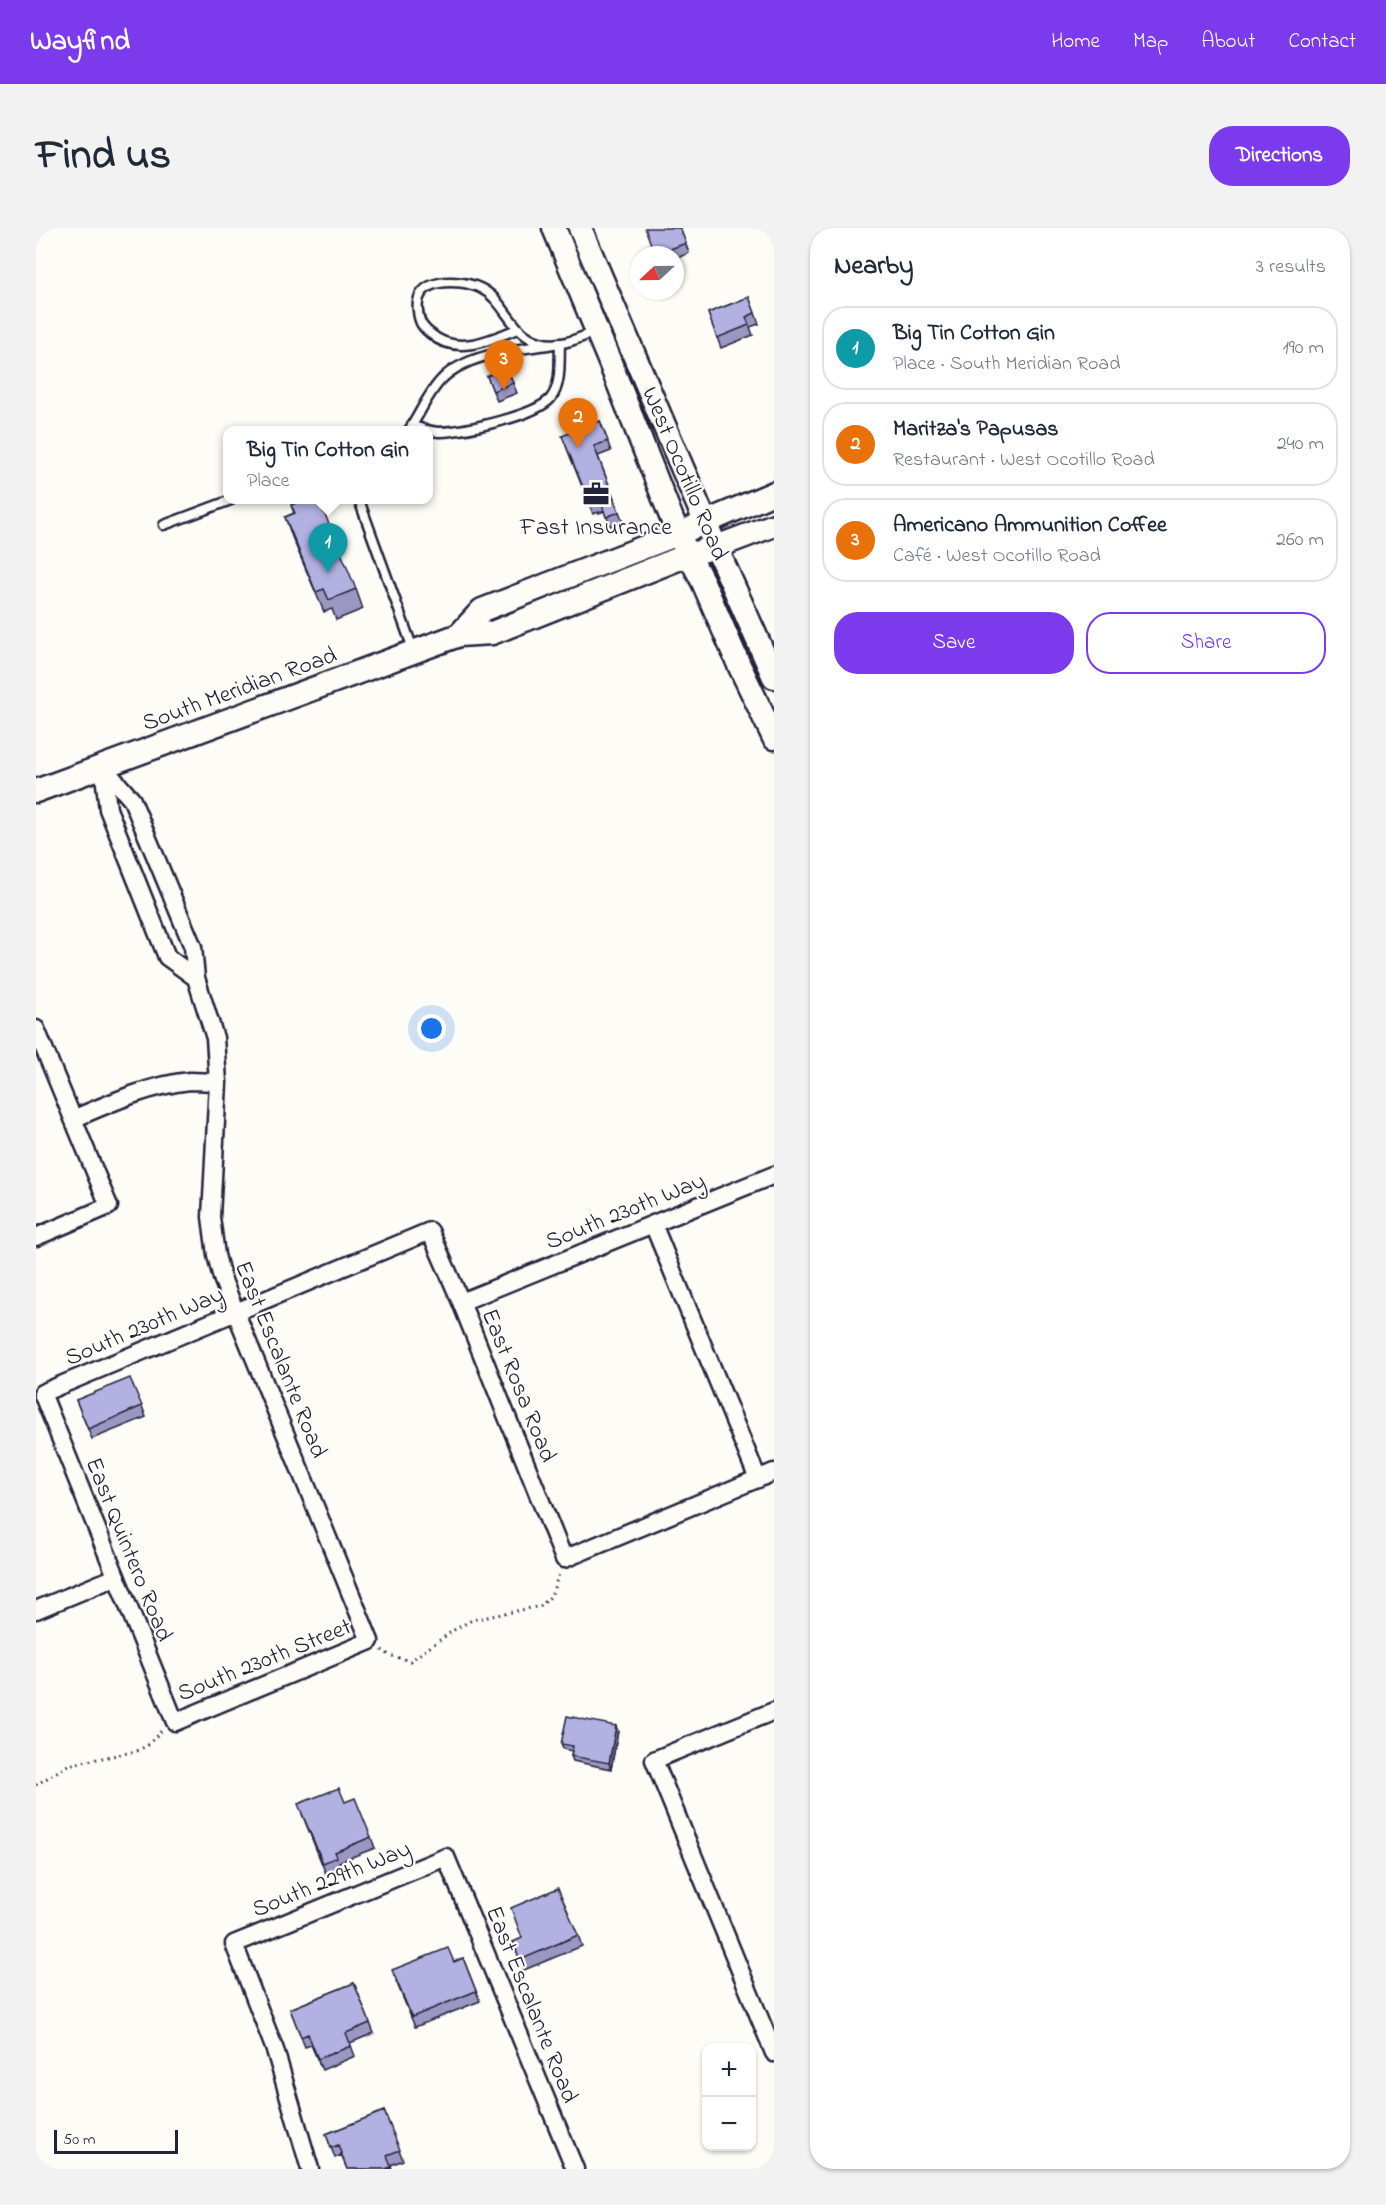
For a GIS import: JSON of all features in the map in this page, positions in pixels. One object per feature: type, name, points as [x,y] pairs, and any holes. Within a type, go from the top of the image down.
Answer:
[{"type":"street","name":"West Ocotillo Road","points":[[554,228],[598,331],[678,534],[704,582],[739,665],[774,738]]},
{"type":"street","name":"West Ocotillo Road","points":[[580,228],[774,677]]},
{"type":"street","name":"South Meridian Road","points":[[459,635],[482,610],[678,534],[774,493]]},
{"type":"street","name":"South Meridian Road","points":[[36,790],[459,635],[492,633],[688,555],[774,525]]},
{"type":"street","name":"East Escalante Road","points":[[103,767],[132,800],[193,947],[196,978],[215,1038],[218,1082],[211,1217],[219,1267],[370,1641]]},
{"type":"street","points":[[103,767],[108,809],[167,957],[196,978]]},
{"type":"street","points":[[36,1029],[109,1206],[36,1237]]},
{"type":"street","points":[[73,1119],[120,1099],[154,1089],[189,1081],[218,1082]]},
{"type":"street","name":"South 230th Way","points":[[461,1302],[774,1175]]},
{"type":"street","points":[[653,1224],[758,1479]]},
{"type":"street","name":"South 230th Way","points":[[42,1393],[430,1231]]},
{"type":"street","name":"East Rosa Road","points":[[430,1231],[564,1558]]},
{"type":"street","name":"East Quintero Road","points":[[42,1393],[175,1722]]},
{"type":"street","points":[[564,1558],[774,1472]]},
{"type":"street","points":[[36,1610],[116,1577]]},
{"type":"street","name":"South 230th Street","points":[[175,1722],[370,1641]]},
{"type":"street","points":[[774,1711],[654,1760],[774,2053]]},
{"type":"street","name":"East Escalante Road","points":[[446,1857],[575,2169]]},
{"type":"street","name":"South 229th Way","points":[[309,2169],[276,2050],[234,1944],[446,1857]]},
{"type":"lane","points":[[517,329],[479,343],[461,346],[446,343],[434,337],[419,321],[417,305],[419,295],[436,283],[461,282],[477,287],[488,292],[498,302],[517,329],[539,342],[568,343],[598,331]]},
{"type":"lane","points":[[433,431],[492,422],[537,408],[551,398],[558,382],[560,343]]},
{"type":"lane","points":[[412,426],[441,380],[453,370],[492,354],[560,343]]},
{"type":"lane","points":[[164,525],[223,503]]},
{"type":"lane","points":[[360,504],[414,652]]},
{"type":"path","points":[[370,1641],[389,1655],[410,1661],[472,1620],[541,1606],[551,1596],[564,1558]]},
{"type":"path","points":[[36,1785],[68,1765],[136,1751],[148,1745],[163,1729],[175,1722]]},
{"type":"building","points":[[645,228],[680,228],[686,243],[678,246],[652,246]]},
{"type":"building","points":[[749,297],[755,313],[746,317],[749,325],[717,338],[708,313]]},
{"type":"building","points":[[507,368],[513,383],[493,391],[487,376]]},
{"type":"building","points":[[600,421],[608,441],[594,446],[619,512],[606,517],[601,501],[590,504],[562,436]]},
{"type":"building","points":[[321,504],[356,589],[329,600],[324,589],[316,592],[285,517],[295,513],[291,505]]},
{"type":"building","points":[[130,1378],[142,1406],[88,1429],[76,1400]]},
{"type":"building","points":[[567,1716],[616,1726],[609,1763],[571,1756],[573,1746],[561,1744]]},
{"type":"building","points":[[339,1788],[345,1802],[355,1798],[371,1837],[335,1852],[337,1857],[323,1863],[298,1804]]},
{"type":"building","points":[[558,1888],[578,1935],[520,1960],[513,1942],[522,1938],[511,1908]]},
{"type":"building","points":[[448,1948],[454,1962],[463,1958],[476,1991],[412,2017],[392,1970]]},
{"type":"building","points":[[354,1983],[370,2023],[346,2033],[351,2046],[318,2059],[308,2034],[301,2037],[290,2009]]},
{"type":"building","points":[[384,2111],[400,2150],[387,2155],[391,2167],[347,2169],[338,2145],[331,2148],[326,2134]]},
{"type":"place","name":"Americano Ammunition Coffee","points":[[504,390]]},
{"type":"place","name":"Maritza's Papusas","points":[[578,448]]},
{"type":"place","name":"Fast Insurance","points":[[596,494]]},
{"type":"place","name":"Big Tin Cotton Gin","points":[[328,573]]}]
